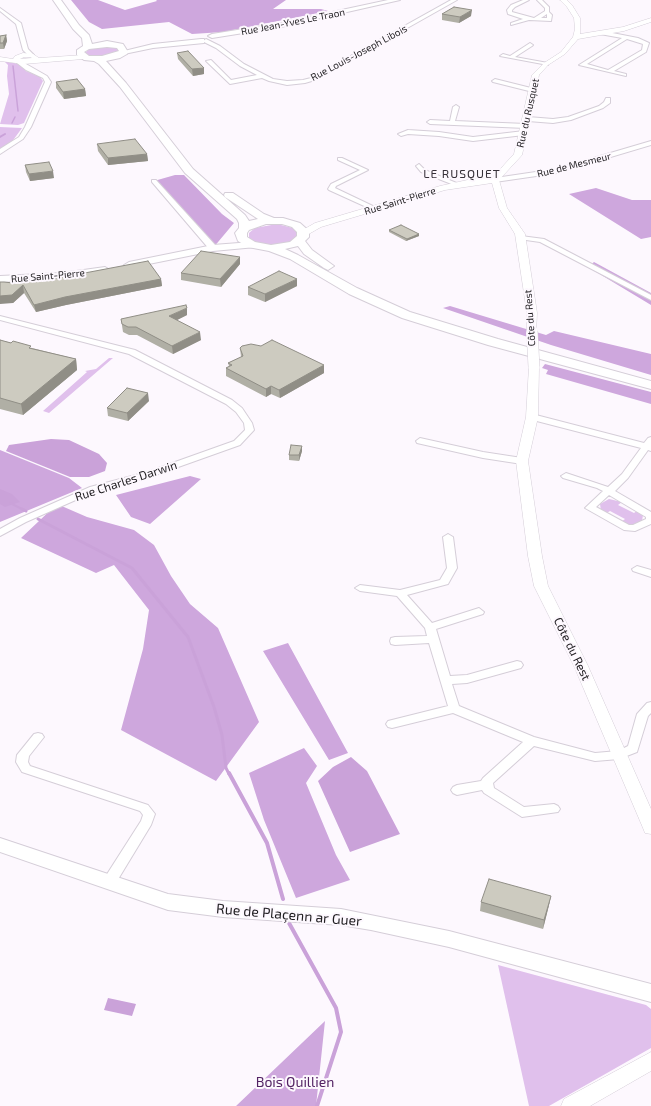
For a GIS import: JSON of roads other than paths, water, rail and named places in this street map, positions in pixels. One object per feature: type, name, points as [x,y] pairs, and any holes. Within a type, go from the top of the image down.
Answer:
[{"type":"main road","points":[[57,0],[86,37],[83,52]]},
{"type":"main road","name":"Rue Jean-Yves Le Traon","points":[[183,42],[215,40],[234,34],[396,0]]},
{"type":"main road","points":[[71,18],[120,52],[153,46]]},
{"type":"main road","points":[[97,59],[139,48],[183,42]]},
{"type":"main road","points":[[139,48],[163,47],[183,42]]},
{"type":"main road","points":[[83,52],[107,44]]},
{"type":"main road","points":[[83,52],[102,62],[123,86],[196,179],[241,217],[245,223],[243,232],[244,241],[252,245],[271,248],[294,257],[368,299],[431,323],[493,342],[651,385]]},
{"type":"main road","points":[[120,52],[123,86]]},
{"type":"main road","points":[[184,163],[260,216],[272,221],[292,224],[299,227],[308,252],[337,272],[391,303],[431,323]]},
{"type":"main road","points":[[243,232],[256,223],[272,221]]},
{"type":"main road","name":"Rue Saint-Pierre","points":[[213,248],[232,241],[243,232]]},
{"type":"main road","points":[[271,248],[288,246],[302,237]]},
{"type":"main road","name":"Rue Saint-Pierre","points":[[0,279],[82,273],[213,248],[252,245]]},
{"type":"main road","name":"Rue de Plaçenn ar Guer","points":[[0,845],[168,902],[223,909],[341,916],[407,929],[651,993]]},
{"type":"street","name":"Rue Louis-Joseph Libois","points":[[215,40],[262,76],[271,80],[287,83],[303,82],[313,79],[455,0]]},
{"type":"street","points":[[527,0],[513,6],[509,10],[517,16],[528,19],[549,20],[550,15],[547,12],[547,8],[539,0]]},
{"type":"street","points":[[563,0],[574,12],[577,33],[598,34],[638,40],[646,43],[644,51],[610,71]]},
{"type":"street","points":[[0,9],[18,23],[30,58],[48,82],[28,127],[21,138],[0,152]]},
{"type":"street","points":[[513,24],[528,19]]},
{"type":"street","points":[[598,34],[624,29],[651,20]]},
{"type":"street","name":"Rue du Rusquet","points":[[495,180],[518,155],[526,126],[536,75],[546,64],[563,53],[577,33]]},
{"type":"street","points":[[624,75],[582,65],[625,39]]},
{"type":"street","points":[[511,58],[530,45]]},
{"type":"street","points":[[0,59],[30,58],[83,52]]},
{"type":"street","points":[[503,56],[546,64]]},
{"type":"street","points":[[18,59],[30,58]]},
{"type":"street","points":[[209,61],[230,82],[262,76]]},
{"type":"street","points":[[495,81],[533,90]]},
{"type":"street","points":[[401,134],[408,132],[440,134],[473,139],[526,126],[562,120],[601,107],[607,103],[608,99]]},
{"type":"street","points":[[452,123],[456,107]]},
{"type":"street","points":[[430,122],[526,126]]},
{"type":"street","name":"Rue de Mesmeur","points":[[495,180],[557,171],[651,143]]},
{"type":"street","points":[[340,159],[365,170],[333,185],[331,189],[375,209]]},
{"type":"street","points":[[419,166],[423,171],[456,184]]},
{"type":"street","points":[[154,180],[213,248]]},
{"type":"street","name":"Rue Saint-Pierre","points":[[292,224],[328,222],[456,184],[495,180]]},
{"type":"street","name":"Côte du Rest","points":[[495,180],[504,208],[521,238],[532,313],[534,367],[532,417],[522,461],[535,556],[541,586],[581,666],[651,828]]},
{"type":"street","name":"Rue Saint-Pierre","points":[[302,237],[328,222]]},
{"type":"street","points":[[521,238],[542,240],[651,298]]},
{"type":"street","name":"Rue Charles Darwin","points":[[0,318],[132,352],[229,402],[239,410],[248,423],[250,430],[237,443],[150,474],[93,489],[23,520],[0,532]]},
{"type":"street","points":[[532,417],[649,445],[625,476],[606,491],[590,508],[627,528],[635,528],[650,520],[651,517],[606,491],[600,486],[566,476]]},
{"type":"street","points":[[420,441],[483,455],[522,461]]},
{"type":"street","points":[[360,588],[400,593],[444,582],[452,568],[448,537]]},
{"type":"street","points":[[637,569],[651,574]]},
{"type":"street","points":[[400,593],[430,628],[454,709]]},
{"type":"street","points":[[430,628],[479,612]]},
{"type":"street","points":[[395,641],[433,639]]},
{"type":"street","points":[[445,680],[467,679],[517,665]]},
{"type":"street","points":[[392,724],[454,709],[532,741],[595,757],[619,755],[633,749],[643,714],[651,706]]},
{"type":"street","points":[[38,737],[22,755],[22,762],[26,769],[144,808],[149,814],[147,822],[109,882]]},
{"type":"street","points":[[532,741],[487,781],[488,790],[522,812],[554,809]]},
{"type":"street","points":[[457,790],[487,785]]},
{"type":"street","points":[[570,1106],[651,1061]]},
{"type":"waterway","points":[[13,66],[18,111]]},
{"type":"waterway","points":[[12,123],[15,117]]},
{"type":"waterway","points":[[0,137],[5,134]]},
{"type":"waterway","points":[[10,503],[26,511]]},
{"type":"waterway","points":[[38,519],[132,568],[188,637],[214,707],[222,735],[226,768],[229,774]]},
{"type":"waterway","points":[[229,773],[267,843],[283,899]]},
{"type":"waterway","points":[[289,923],[336,1008],[341,1032],[317,1106]]},
{"type":"district","name":"LE RUSQUET","points":[[462,174]]},
{"type":"park label","name":"Bois Quillien","points":[[295,1082]]}]
